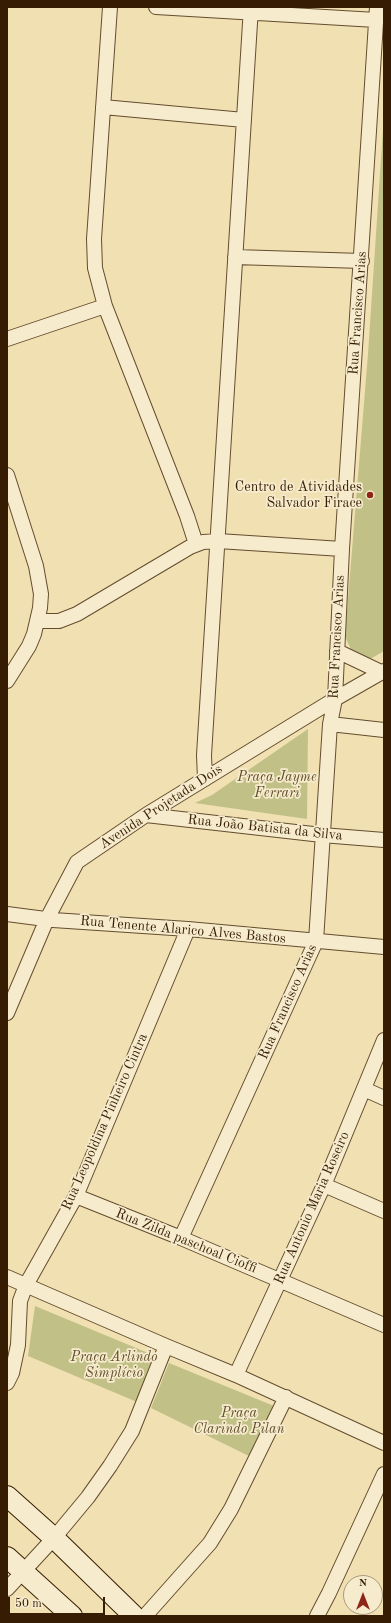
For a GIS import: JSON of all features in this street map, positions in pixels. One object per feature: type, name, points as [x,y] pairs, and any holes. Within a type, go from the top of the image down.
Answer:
[{"type":"street","points":[[110,7],[94,240],[95,268],[104,306],[187,516],[196,544]]},
{"type":"street","points":[[156,7],[377,14]]},
{"type":"street","points":[[205,779],[204,755],[251,10]]},
{"type":"street","name":"Rua Francisco Arias","points":[[181,1238],[316,941],[330,724],[335,698],[342,549],[377,14]]},
{"type":"street","points":[[102,107],[244,120]]},
{"type":"street","points":[[235,257],[362,261]]},
{"type":"street","points":[[7,339],[104,306]]},
{"type":"street","points":[[7,475],[38,573],[41,594],[38,621],[29,646],[7,681]]},
{"type":"street","points":[[38,621],[59,621],[77,614],[196,544],[218,541],[342,549]]},
{"type":"street","points":[[337,651],[382,671]]},
{"type":"street","name":"Avenida Projetada Dois","points":[[7,1013],[47,919],[77,862],[146,815],[335,698],[382,671]]},
{"type":"street","points":[[330,724],[384,730]]},
{"type":"street","name":"Rua João Batista da Silva","points":[[146,815],[322,835],[384,840]]},
{"type":"street","name":"Rua Tenente Alarico Alves Bastos","points":[[7,914],[47,919],[384,947]]},
{"type":"street","name":"Rua Leopoldina Pinheiro Cintra","points":[[7,1383],[12,1373],[18,1345],[20,1301],[26,1285],[76,1196],[188,930]]},
{"type":"street","name":"Rua Antonio Maria Roseiro","points":[[236,1375],[324,1185],[384,1040]]},
{"type":"street","points":[[364,1089],[384,1098]]},
{"type":"street","points":[[324,1185],[384,1211]]},
{"type":"street","name":"Rua Zilda paschoal Cioffi","points":[[76,1196],[181,1238],[384,1325]]},
{"type":"street","points":[[7,1277],[286,1397],[384,1443]]},
{"type":"street","points":[[7,1589],[54,1538],[88,1497],[132,1431],[166,1346]]},
{"type":"street","points":[[145,1616],[210,1543],[231,1509],[286,1397]]},
{"type":"street","points":[[317,1616],[384,1474]]},
{"type":"street","points":[[7,1496],[54,1538],[134,1616]]},
{"type":"street","points":[[7,1557],[72,1616]]},
{"type":"green space","name":"Centro de Atividades Salvador Firace","points":[[384,114],[384,651],[372,658],[361,658],[352,652],[345,636],[368,354]]},
{"type":"green space","name":"Praça Jayme Ferrari","points":[[308,729],[307,819],[195,803],[212,795]]},
{"type":"green space","name":"Praça Arlindo Simplício","points":[[35,1306],[153,1355],[137,1402],[28,1356]]},
{"type":"green space","name":"Praça Clarindo Pilan","points":[[169,1363],[274,1406],[253,1458],[151,1408]]},
{"type":"place","name":"Centro de Atividades Salvador Firace","points":[[370,495]]}]
